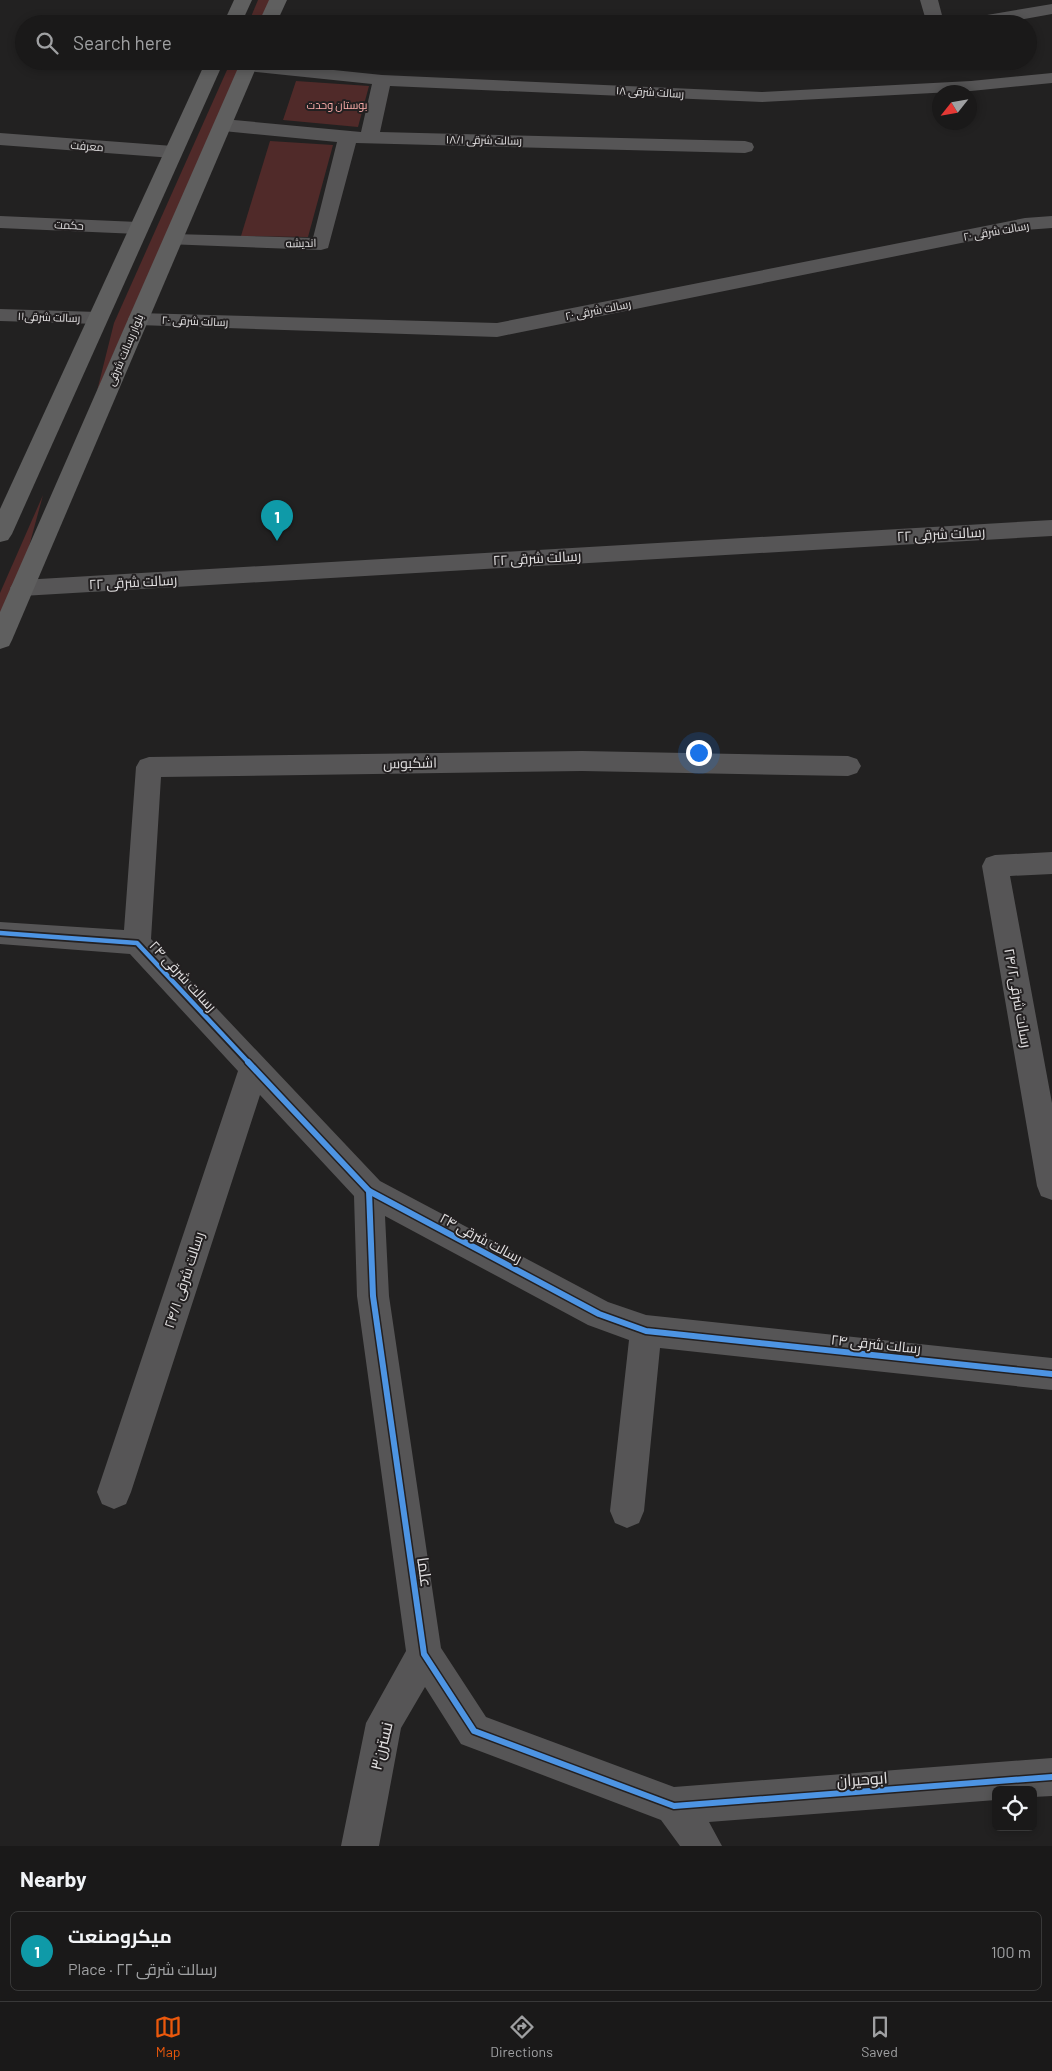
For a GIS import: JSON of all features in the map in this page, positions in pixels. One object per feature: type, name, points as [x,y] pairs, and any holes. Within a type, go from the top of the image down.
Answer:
[{"type":"main road","points":[[236,15],[243,0]]},
{"type":"main road","points":[[271,15],[278,0]]},
{"type":"main road","points":[[0,534],[211,70]]},
{"type":"main road","name":"بلوار رسالت شرقی","points":[[0,640],[246,70]]},
{"type":"main road","points":[[54,414],[95,419]]},
{"type":"street","points":[[929,0],[933,15]]},
{"type":"street","points":[[1017,15],[1052,9]]},
{"type":"street","name":"رسالت شرقی ۱۸","points":[[299,70],[382,80],[762,97],[970,86],[1052,78]]},
{"type":"street","points":[[368,138],[382,80]]},
{"type":"street","name":"رسالت شرقی ۱۸/۱","points":[[223,125],[368,138],[745,147]]},
{"type":"street","name":"اندیشه","points":[[173,240],[321,244],[348,137]]},
{"type":"street","name":"معرفت","points":[[0,139],[173,152]]},
{"type":"street","name":"حکمت","points":[[0,222],[138,228]]},
{"type":"street","name":"رسالت شرقی ۲۰","points":[[138,319],[497,330],[1025,224],[1052,222]]},
{"type":"street","name":"رسالت شرقی۱۱","points":[[0,315],[98,318]]},
{"type":"street","name":"رسالت شرقی ۲۲","points":[[22,588],[1052,528]]},
{"type":"street","name":"اشکبوس","points":[[137,943],[149,767],[582,761],[848,766]]},
{"type":"street","name":"رسالت شرقی۲۴/۲","points":[[1052,863],[995,866],[1052,1186]]},
{"type":"street","name":"رسالت شرقی ۲۴","points":[[0,933],[137,943],[369,1191],[598,1314],[646,1331],[1052,1374]]},
{"type":"street","name":"رسالت شرقی ۲۴/۱","points":[[114,1492],[254,1068]]},
{"type":"street","name":"علما","points":[[369,1191],[373,1296],[424,1654],[474,1731],[674,1806]]},
{"type":"street","points":[[627,1511],[646,1331]]},
{"type":"street","name":"نسترن۳","points":[[360,1846],[384,1723],[424,1654]]},
{"type":"street","name":"ابوحیران","points":[[674,1806],[1052,1777]]},
{"type":"street","points":[[674,1806],[703,1846]]},
{"type":"green space","points":[[258,0],[270,0],[264,15],[252,15]]},
{"type":"green space","points":[[227,70],[239,70],[97,391],[114,323]]},
{"type":"green space","name":"بوستان وحدت","points":[[296,81],[369,86],[358,127],[283,120]]},
{"type":"green space","points":[[270,141],[333,145],[308,237],[241,236]]},
{"type":"green space","points":[[43,495],[27,554],[0,618],[0,593]]},
{"type":"cycle path","points":[[0,933],[137,943],[369,1191],[599,1314],[646,1331],[1052,1374]]},
{"type":"cycle path","points":[[369,1191],[373,1296],[424,1654],[474,1731],[674,1806],[1052,1777]]},
{"type":"place","name":"میکروصنعت","points":[[277,541]]}]
